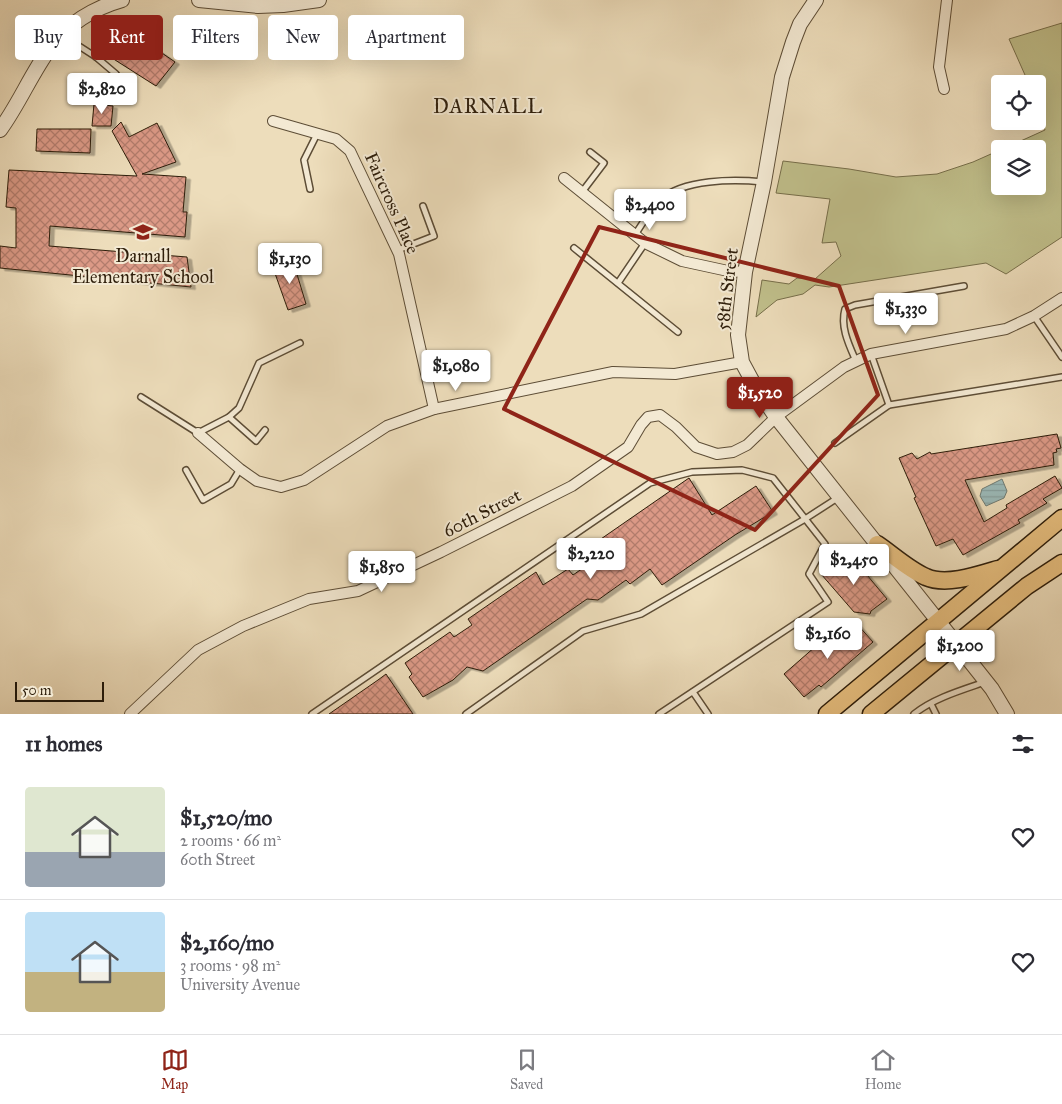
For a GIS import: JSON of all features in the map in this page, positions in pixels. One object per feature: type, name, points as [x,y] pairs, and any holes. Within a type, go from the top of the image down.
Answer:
[{"type":"main road","points":[[827,714],[1062,518]]},
{"type":"main road","points":[[877,544],[927,578],[950,580],[1005,567]]},
{"type":"main road","points":[[871,714],[1027,586],[1062,563]]},
{"type":"street","points":[[81,19],[96,10],[122,0]]},
{"type":"street","points":[[199,0],[258,6],[319,0]]},
{"type":"street","name":"58th Street","points":[[816,0],[800,24],[786,61],[745,272],[738,335],[742,362],[756,388],[776,417],[986,682],[1007,714]]},
{"type":"street","points":[[944,89],[939,67],[947,0]]},
{"type":"street","points":[[0,130],[43,60]]},
{"type":"street","name":"Faircross Place","points":[[273,121],[336,139],[350,151],[398,250],[434,409]]},
{"type":"street","points":[[564,178],[645,244],[682,261],[728,271],[745,272]]},
{"type":"street","points":[[776,417],[844,367],[871,354],[1006,329],[1034,316],[1062,298]]},
{"type":"street","points":[[198,433],[257,481],[281,487],[304,480],[387,426],[434,409],[613,372],[675,374],[742,362]]},
{"type":"street","name":"60th Street","points":[[130,714],[198,650],[243,626],[309,599],[358,591],[441,552],[572,486],[628,447],[648,417],[660,415],[676,426],[696,447],[703,451],[717,454],[725,454],[740,449],[776,417]]},
{"type":"lane","points":[[100,60],[116,74]]},
{"type":"lane","points":[[310,189],[304,160],[318,134]]},
{"type":"lane","points":[[582,192],[604,163],[590,152]]},
{"type":"lane","points":[[635,235],[659,201],[670,193],[683,188],[722,180],[764,182]]},
{"type":"lane","points":[[398,250],[434,236],[423,206]]},
{"type":"lane","points":[[618,283],[645,244]]},
{"type":"lane","points":[[574,248],[678,332]]},
{"type":"lane","points":[[856,361],[849,346],[843,324],[845,309],[855,304],[964,286]]},
{"type":"lane","points":[[1034,316],[1062,357]]},
{"type":"lane","points":[[141,398],[198,433],[229,417],[239,408],[259,363],[300,343]]},
{"type":"lane","points":[[871,354],[889,405]]},
{"type":"lane","points":[[835,443],[889,405],[1062,376]]},
{"type":"lane","points":[[229,417],[256,441],[265,430]]},
{"type":"lane","points":[[186,470],[203,500],[231,484],[240,469]]},
{"type":"lane","points":[[312,714],[650,484],[692,472],[742,470],[772,478],[825,544],[810,574],[828,602],[659,714]]},
{"type":"lane","points":[[466,714],[583,631],[641,614],[805,519],[839,496]]},
{"type":"lane","points":[[914,714],[952,694],[986,682]]},
{"type":"lane","points":[[693,692],[708,714]]},
{"type":"lane","points":[[932,704],[936,714]]},
{"type":"highlighted area","points":[[599,227],[839,286],[878,395],[755,530],[504,409]]},
{"type":"shaded area","points":[[1062,23],[1062,237],[1006,274],[986,263],[829,287],[815,285],[803,294],[777,300],[756,317],[762,280],[789,284],[797,278],[815,279],[841,256],[836,242],[822,243],[830,199],[776,193],[783,161],[896,177],[937,174],[991,154],[991,195],[1046,195],[1046,140],[1023,140],[1046,130],[1046,75],[1025,75],[1009,39]]},
{"type":"water","points":[[1002,479],[1007,491],[1004,498],[986,506],[980,496],[982,489]]},
{"type":"building","points":[[163,54],[175,62],[156,86],[115,60],[163,60]]},
{"type":"building","points":[[94,104],[113,106],[111,126],[92,126]]},
{"type":"building","points":[[121,122],[129,137],[157,123],[176,162],[142,174],[186,177],[183,212],[187,212],[185,237],[50,226],[49,246],[187,257],[191,287],[0,268],[0,246],[16,248],[16,208],[6,207],[9,170],[137,176],[112,131]]},
{"type":"building","points":[[37,129],[91,129],[90,153],[36,151]]},
{"type":"building","points":[[293,261],[306,304],[288,310],[272,265]]},
{"type":"building","points":[[1057,434],[1061,448],[1056,449],[1057,452],[1053,453],[1054,465],[965,480],[984,522],[1007,508],[1006,505],[1055,476],[1062,488],[1043,499],[1047,503],[1018,520],[1020,523],[963,555],[953,539],[936,546],[914,498],[916,497],[899,458],[912,453],[917,459],[930,452],[931,454]]},
{"type":"building","points":[[689,478],[712,515],[756,486],[773,512],[735,535],[662,585],[650,569],[630,584],[626,580],[598,600],[587,599],[483,671],[467,667],[453,680],[423,697],[409,677],[412,674],[405,663],[450,632],[454,637],[472,625],[468,619],[536,572],[543,585],[568,569],[573,575],[606,552],[598,541]]},
{"type":"building","points":[[852,557],[887,599],[871,611],[870,614],[854,612],[821,574],[838,560],[842,564]]},
{"type":"building","points":[[856,623],[873,642],[821,687],[819,685],[804,697],[784,674],[832,632],[838,639]]},
{"type":"building","points":[[386,674],[413,714],[329,714],[378,680]]},
{"type":"place","name":"Darnall Elementary School","points":[[143,232]]},
{"type":"district","name":"DARNALL","points":[[488,106]]}]
